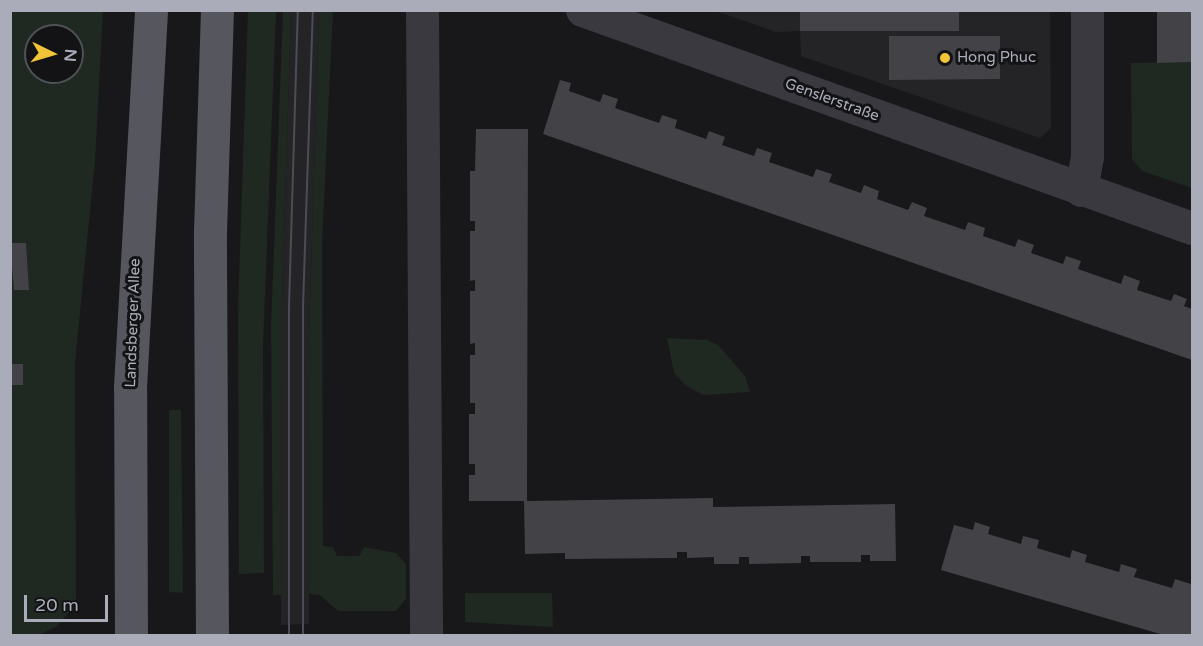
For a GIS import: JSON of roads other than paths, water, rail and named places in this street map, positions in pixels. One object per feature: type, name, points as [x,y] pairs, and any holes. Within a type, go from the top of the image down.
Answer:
[{"type":"main road","name":"Landsberger Allee","points":[[131,636],[130,387],[151,10]]},
{"type":"main road","points":[[212,636],[210,232],[217,10]]},
{"type":"street","points":[[422,10],[426,636]]},
{"type":"street","name":"Genslerstraße","points":[[582,10],[1192,228]]},
{"type":"street","points":[[1081,189],[1087,157],[1087,10]]},
{"type":"tram line","points":[[289,636],[289,307],[298,10]]},
{"type":"tram line","points":[[303,636],[303,307],[313,10]]},
{"type":"place","name":"Hong Phuc","points":[[945,58]]}]
